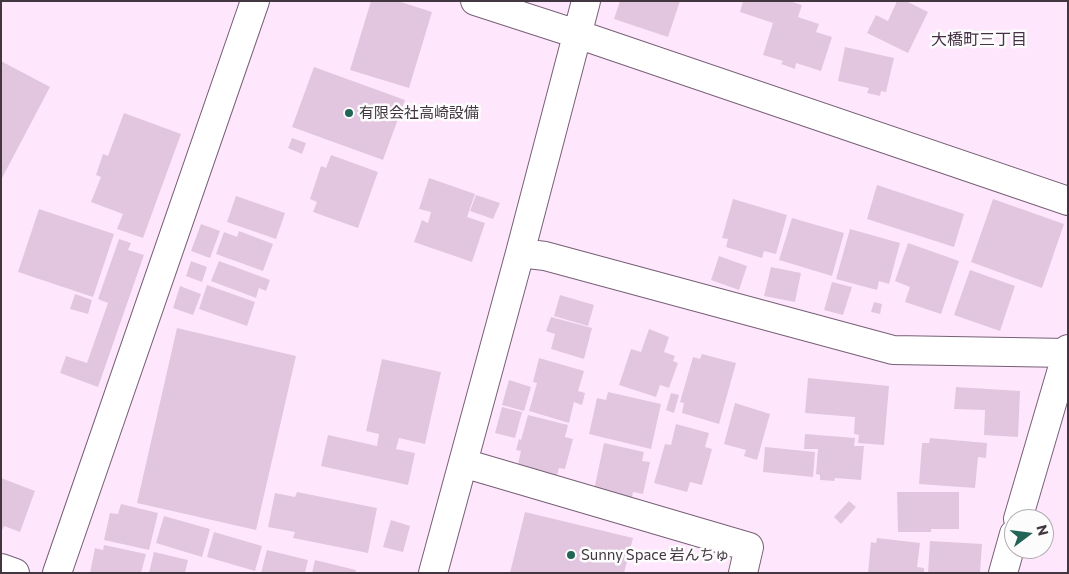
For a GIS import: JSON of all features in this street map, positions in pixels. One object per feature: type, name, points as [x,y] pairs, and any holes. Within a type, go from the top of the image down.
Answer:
[{"type":"street","points":[[57,573],[255,1]]},
{"type":"street","points":[[475,1],[1068,201]]},
{"type":"street","points":[[433,573],[586,1]]},
{"type":"street","points":[[520,253],[555,259],[893,350],[1067,352],[1021,509]]},
{"type":"street","points":[[463,463],[750,547],[743,573]]},
{"type":"street","points":[[1003,573],[1007,559]]},
{"type":"street","points":[[1,568],[15,573]]},
{"type":"building","points":[[371,1],[398,1],[432,12],[409,88],[350,70]]},
{"type":"building","points":[[620,1],[680,1],[668,37],[614,19]]},
{"type":"building","points":[[743,1],[789,1],[802,5],[798,17],[819,24],[816,32],[832,37],[821,71],[796,63],[795,69],[781,64],[783,61],[763,55],[773,23],[740,12]]},
{"type":"building","points":[[897,1],[906,1],[928,12],[908,53],[867,33],[876,15],[888,21]]},
{"type":"building","points":[[845,47],[894,58],[886,92],[881,91],[880,96],[867,93],[869,88],[838,81]]},
{"type":"building","points":[[1,61],[50,87],[1,180]]},
{"type":"building","name":"有限会社高崎設備","points":[[314,67],[405,100],[383,160],[292,127]]},
{"type":"building","points":[[124,113],[181,134],[143,238],[117,229],[123,214],[91,202],[101,177],[96,175],[103,154],[108,156]]},
{"type":"building","points":[[292,138],[306,143],[302,154],[288,148]]},
{"type":"building","points":[[331,155],[378,172],[358,228],[313,212],[317,202],[310,199],[321,166],[326,168]]},
{"type":"building","points":[[429,178],[475,194],[467,217],[485,223],[472,262],[414,242],[422,220],[428,223],[431,212],[419,209]]},
{"type":"building","points":[[877,185],[964,214],[954,247],[867,219]]},
{"type":"building","points":[[476,195],[500,203],[493,219],[470,211]]},
{"type":"building","points":[[236,196],[285,213],[276,239],[227,222]]},
{"type":"building","points":[[733,199],[787,215],[776,254],[764,251],[762,258],[726,247],[728,239],[722,238]]},
{"type":"building","points":[[993,199],[1064,224],[1042,288],[971,262]]},
{"type":"building","points":[[39,209],[114,234],[93,297],[18,272]]},
{"type":"building","points":[[792,218],[844,233],[832,276],[779,260]]},
{"type":"building","points":[[201,224],[220,231],[210,258],[191,251]]},
{"type":"building","points":[[850,229],[900,243],[889,284],[879,281],[877,290],[836,279]]},
{"type":"building","points":[[239,231],[273,244],[263,271],[216,254],[224,232],[237,237]]},
{"type":"building","points":[[119,239],[131,243],[128,250],[144,255],[98,387],[60,373],[66,356],[87,363],[108,303],[98,299]]},
{"type":"building","points":[[908,243],[959,261],[941,314],[905,302],[910,287],[895,281]]},
{"type":"building","points":[[719,256],[747,266],[739,290],[711,280]]},
{"type":"building","points":[[191,261],[207,267],[202,282],[186,276]]},
{"type":"building","points":[[219,261],[270,280],[266,291],[259,288],[256,298],[211,281]]},
{"type":"building","points":[[771,267],[801,273],[795,302],[764,296]]},
{"type":"building","points":[[970,270],[1015,286],[1000,331],[954,315]]},
{"type":"building","points":[[832,282],[852,287],[843,315],[824,310]]},
{"type":"building","points":[[207,285],[255,302],[247,326],[199,309]]},
{"type":"building","points":[[180,286],[201,294],[193,315],[173,308]]},
{"type":"building","points":[[75,294],[92,300],[88,314],[70,309]]},
{"type":"building","points":[[560,295],[594,305],[588,326],[554,316]]},
{"type":"building","points":[[874,302],[882,304],[880,314],[871,312]]},
{"type":"building","points":[[551,317],[592,328],[584,359],[551,349],[555,334],[546,331]]},
{"type":"building","points":[[177,328],[296,356],[256,530],[137,503]]},
{"type":"building","points":[[649,329],[669,337],[664,352],[675,356],[673,361],[678,363],[669,388],[660,385],[656,397],[619,385],[631,349],[641,352]]},
{"type":"building","points":[[702,354],[736,363],[719,424],[682,413],[684,403],[680,402],[693,357],[700,359]]},
{"type":"building","points":[[539,358],[584,371],[578,391],[585,393],[582,405],[574,402],[569,423],[529,411],[537,383],[533,382]]},
{"type":"building","points":[[382,359],[441,372],[425,444],[399,438],[396,449],[415,453],[408,485],[321,466],[328,435],[377,446],[379,434],[366,431]]},
{"type":"building","points":[[808,378],[889,386],[884,445],[858,443],[859,435],[854,434],[855,417],[805,413]]},
{"type":"building","points":[[509,380],[531,387],[524,411],[502,405]]},
{"type":"building","points":[[956,387],[1020,391],[1018,437],[984,435],[985,410],[954,409]]},
{"type":"building","points":[[608,392],[661,404],[651,449],[589,434],[597,398],[606,400]]},
{"type":"building","points":[[671,393],[679,395],[674,413],[666,410]]},
{"type":"building","points":[[735,403],[770,414],[757,460],[744,456],[746,450],[724,444]]},
{"type":"building","points":[[502,407],[522,412],[515,438],[495,433]]},
{"type":"building","points":[[528,415],[568,425],[565,437],[573,439],[565,469],[559,468],[555,483],[517,468],[521,451],[516,450]]},
{"type":"building","points":[[676,424],[709,433],[705,447],[712,449],[702,485],[690,482],[687,492],[654,483],[665,444],[671,445]]},
{"type":"building","points":[[805,434],[855,438],[854,446],[864,446],[861,480],[835,478],[834,481],[820,480],[820,475],[816,474],[818,449],[804,449]]},
{"type":"building","points":[[930,438],[987,443],[986,458],[978,457],[975,488],[919,484],[922,443],[929,443]]},
{"type":"building","points":[[604,443],[644,452],[642,461],[650,462],[643,494],[633,492],[631,503],[593,495]]},
{"type":"building","points":[[765,447],[815,452],[813,477],[763,472]]},
{"type":"building","points":[[1,478],[35,491],[20,532],[4,526],[1,533]]},
{"type":"building","points":[[297,492],[377,508],[368,553],[293,538],[295,532],[268,527],[275,493],[295,497]]},
{"type":"building","points":[[897,492],[959,492],[959,529],[931,529],[931,532],[898,532]]},
{"type":"building","points":[[849,501],[856,507],[841,524],[834,517]]},
{"type":"building","points":[[121,504],[158,513],[149,550],[104,540],[110,513],[118,514]]},
{"type":"building","name":"Sunny Space 岩んちゅ","points":[[525,512],[633,538],[624,573],[510,573]]},
{"type":"building","points":[[164,516],[210,529],[202,557],[156,543]]},
{"type":"building","points":[[391,520],[410,526],[403,552],[383,547]]},
{"type":"building","points":[[214,532],[262,546],[255,571],[207,557]]},
{"type":"building","points":[[877,538],[920,543],[917,567],[924,568],[924,573],[868,573],[871,542],[876,543]]},
{"type":"building","points":[[930,541],[982,544],[980,573],[928,573]]},
{"type":"building","points":[[104,545],[146,554],[141,573],[90,573],[95,548],[103,550]]},
{"type":"building","points":[[267,550],[308,560],[305,573],[261,573]]},
{"type":"building","points":[[154,552],[188,560],[185,573],[149,573]]},
{"type":"building","points":[[315,560],[356,570],[355,573],[312,573]]},
{"type":"place","name":"有限会社高崎設備","points":[[349,113]]},
{"type":"place","name":"Sunny Space 岩んちゅ","points":[[571,555]]},
{"type":"district","name":"大橋町三丁目","points":[[979,40]]}]
